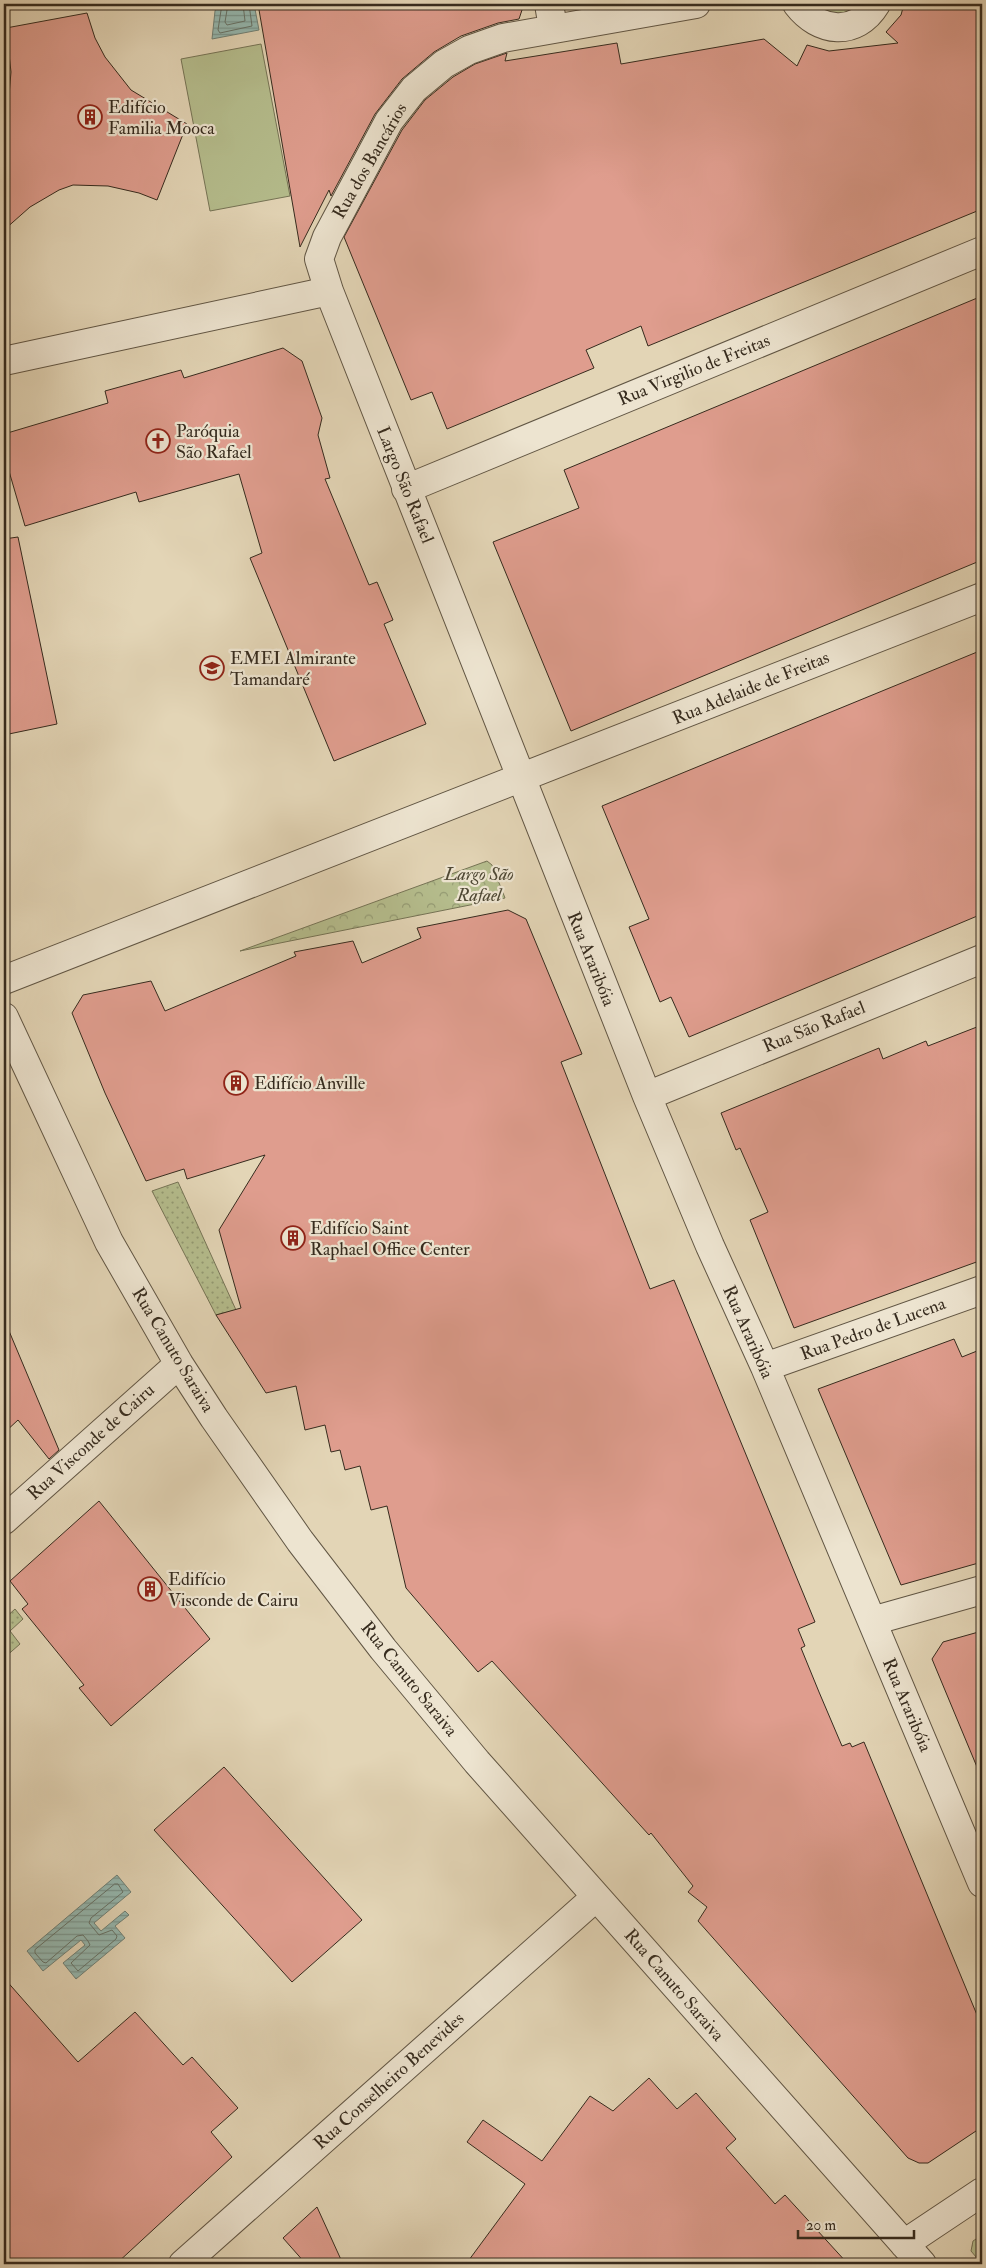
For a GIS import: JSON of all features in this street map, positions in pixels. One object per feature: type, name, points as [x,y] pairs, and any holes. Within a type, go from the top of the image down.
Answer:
[{"type":"street","name":"Rua dos Bancários","points":[[329,292],[320,259],[327,237],[389,121],[414,89],[444,64],[469,50],[503,38],[551,16],[696,4]]},
{"type":"street","points":[[797,4],[804,14],[817,22],[831,27],[846,27],[860,21],[871,12],[876,4]]},
{"type":"street","name":"Rua Virgilio de Freitas","points":[[406,489],[982,251]]},
{"type":"street","points":[[4,361],[329,292]]},
{"type":"street","name":"Largo São Rafael","points":[[329,292],[520,779]]},
{"type":"street","name":"Rua Adelaide de Freitas","points":[[520,779],[982,597]]},
{"type":"street","points":[[4,980],[520,779]]},
{"type":"street","name":"Rua Araribóia","points":[[520,779],[646,1096],[710,1246],[765,1367],[982,1883]]},
{"type":"street","name":"Rua São Rafael","points":[[646,1096],[982,959]]},
{"type":"street","name":"Rua Canuto Saraiva","points":[[4,1017],[109,1242],[179,1364],[214,1418],[300,1541],[383,1649],[477,1762],[922,2264]]},
{"type":"street","name":"Rua Pedro de Lucena","points":[[765,1367],[982,1290]]},
{"type":"street","name":"Rua Visconde de Cairu","points":[[4,1520],[179,1364]]},
{"type":"street","points":[[872,1621],[982,1590]]},
{"type":"street","name":"Rua Conselheiro Benevides","points":[[183,2264],[596,1897]]},
{"type":"street","points":[[904,2244],[982,2192]]},
{"type":"green space","points":[[810,4],[866,4],[841,17]]},
{"type":"green space","points":[[261,44],[290,196],[210,211],[181,59]]},
{"type":"green space","name":"Largo São Rafael","points":[[487,861],[492,865],[505,898],[240,951]]},
{"type":"green space","points":[[178,1182],[236,1310],[216,1315],[152,1191]]},
{"type":"green space","points":[[15,1609],[23,1619],[10,1631],[20,1644],[4,1658],[4,1619]]},
{"type":"green space","points":[[982,2235],[982,2264],[971,2251],[973,2241]]},
{"type":"water","points":[[218,4],[254,4],[259,30],[212,39],[215,11]]},
{"type":"water","points":[[117,1875],[131,1892],[94,1923],[101,1931],[125,1911],[129,1915],[115,1926],[125,1938],[76,1979],[63,1963],[85,1945],[81,1940],[43,1971],[27,1951]]},
{"type":"building","points":[[258,4],[524,4],[519,19],[498,23],[461,36],[434,52],[402,79],[375,114],[331,196],[329,190],[300,247]]},
{"type":"building","points":[[904,4],[982,4],[982,209],[648,346],[641,326],[586,350],[594,368],[447,429],[432,392],[411,400],[344,237],[402,130],[425,100],[453,77],[475,64],[507,53],[505,61],[617,43],[621,64],[764,39],[797,66],[807,45],[829,51],[898,43],[886,32],[901,15]]},
{"type":"building","name":"Edifício Familia Mooca","points":[[87,13],[95,38],[105,57],[131,90],[187,124],[157,200],[139,193],[108,186],[73,185],[59,190],[30,207],[4,230],[4,110],[9,95],[11,72],[6,28]]},
{"type":"building","points":[[982,296],[982,560],[571,731],[493,542],[579,508],[564,470]]},
{"type":"building","points":[[283,348],[302,361],[322,418],[318,435],[330,478],[325,479],[369,585],[377,582],[393,620],[384,624],[426,724],[334,761],[250,558],[262,553],[239,474],[139,502],[136,492],[25,526],[4,454],[4,434],[108,403],[105,391],[181,370],[184,378]]},
{"type":"building","points":[[18,537],[57,724],[4,735],[4,539]]},
{"type":"building","points":[[982,650],[982,914],[689,1037],[671,997],[660,1002],[629,927],[649,919],[602,806]]},
{"type":"building","points":[[508,910],[526,919],[582,1054],[561,1062],[650,1289],[674,1280],[815,1622],[798,1629],[805,1646],[801,1648],[819,1692],[842,1746],[850,1743],[852,1747],[864,1742],[982,2027],[982,2127],[928,2163],[919,2163],[908,2158],[698,1921],[707,1907],[688,1892],[693,1886],[651,1833],[649,1835],[492,1661],[478,1672],[406,1588],[387,1506],[371,1510],[360,1466],[345,1470],[340,1450],[331,1452],[325,1425],[305,1430],[296,1386],[266,1393],[216,1315],[241,1308],[219,1230],[265,1155],[187,1179],[184,1169],[146,1181],[105,1093],[72,1013],[83,995],[151,981],[165,1011],[296,956],[294,952],[353,941],[362,963],[421,938],[417,928]]},
{"type":"building","points":[[982,1025],[982,1260],[794,1328],[750,1220],[768,1212],[740,1148],[736,1150],[721,1113],[879,1048],[883,1059],[926,1041],[928,1046]]},
{"type":"building","points":[[4,1319],[59,1450],[49,1459],[18,1420],[4,1433]]},
{"type":"building","points":[[954,1339],[962,1357],[982,1349],[982,1562],[901,1585],[818,1389]]},
{"type":"building","points":[[99,1501],[210,1639],[111,1726],[79,1688],[84,1685],[22,1609],[28,1604],[10,1581]]},
{"type":"building","points":[[982,1631],[982,1779],[932,1659],[943,1642]]},
{"type":"building","points":[[224,1767],[362,1920],[292,1982],[154,1830]]},
{"type":"building","points":[[4,1978],[78,2062],[135,2012],[183,2065],[192,2057],[238,2108],[211,2132],[232,2157],[116,2264],[4,2264]]},
{"type":"building","points":[[649,2078],[677,2109],[696,2093],[736,2139],[726,2148],[775,2204],[785,2195],[848,2264],[466,2264],[525,2184],[467,2142],[483,2120],[542,2161],[590,2096],[613,2111]]},
{"type":"building","points":[[317,2207],[343,2264],[306,2264],[283,2238]]},
{"type":"place","name":"Edifício Familia Mooca","points":[[90,117]]},
{"type":"place","name":"Paróquia São Rafael","points":[[158,441]]},
{"type":"place","name":"EMEI Almirante Tamandaré","points":[[212,668]]},
{"type":"place","name":"Edifício Anville","points":[[236,1083]]},
{"type":"place","name":"Edifício Saint Raphael Office Center","points":[[293,1238]]},
{"type":"place","name":"Edifício Visconde de Cairu","points":[[150,1589]]}]
